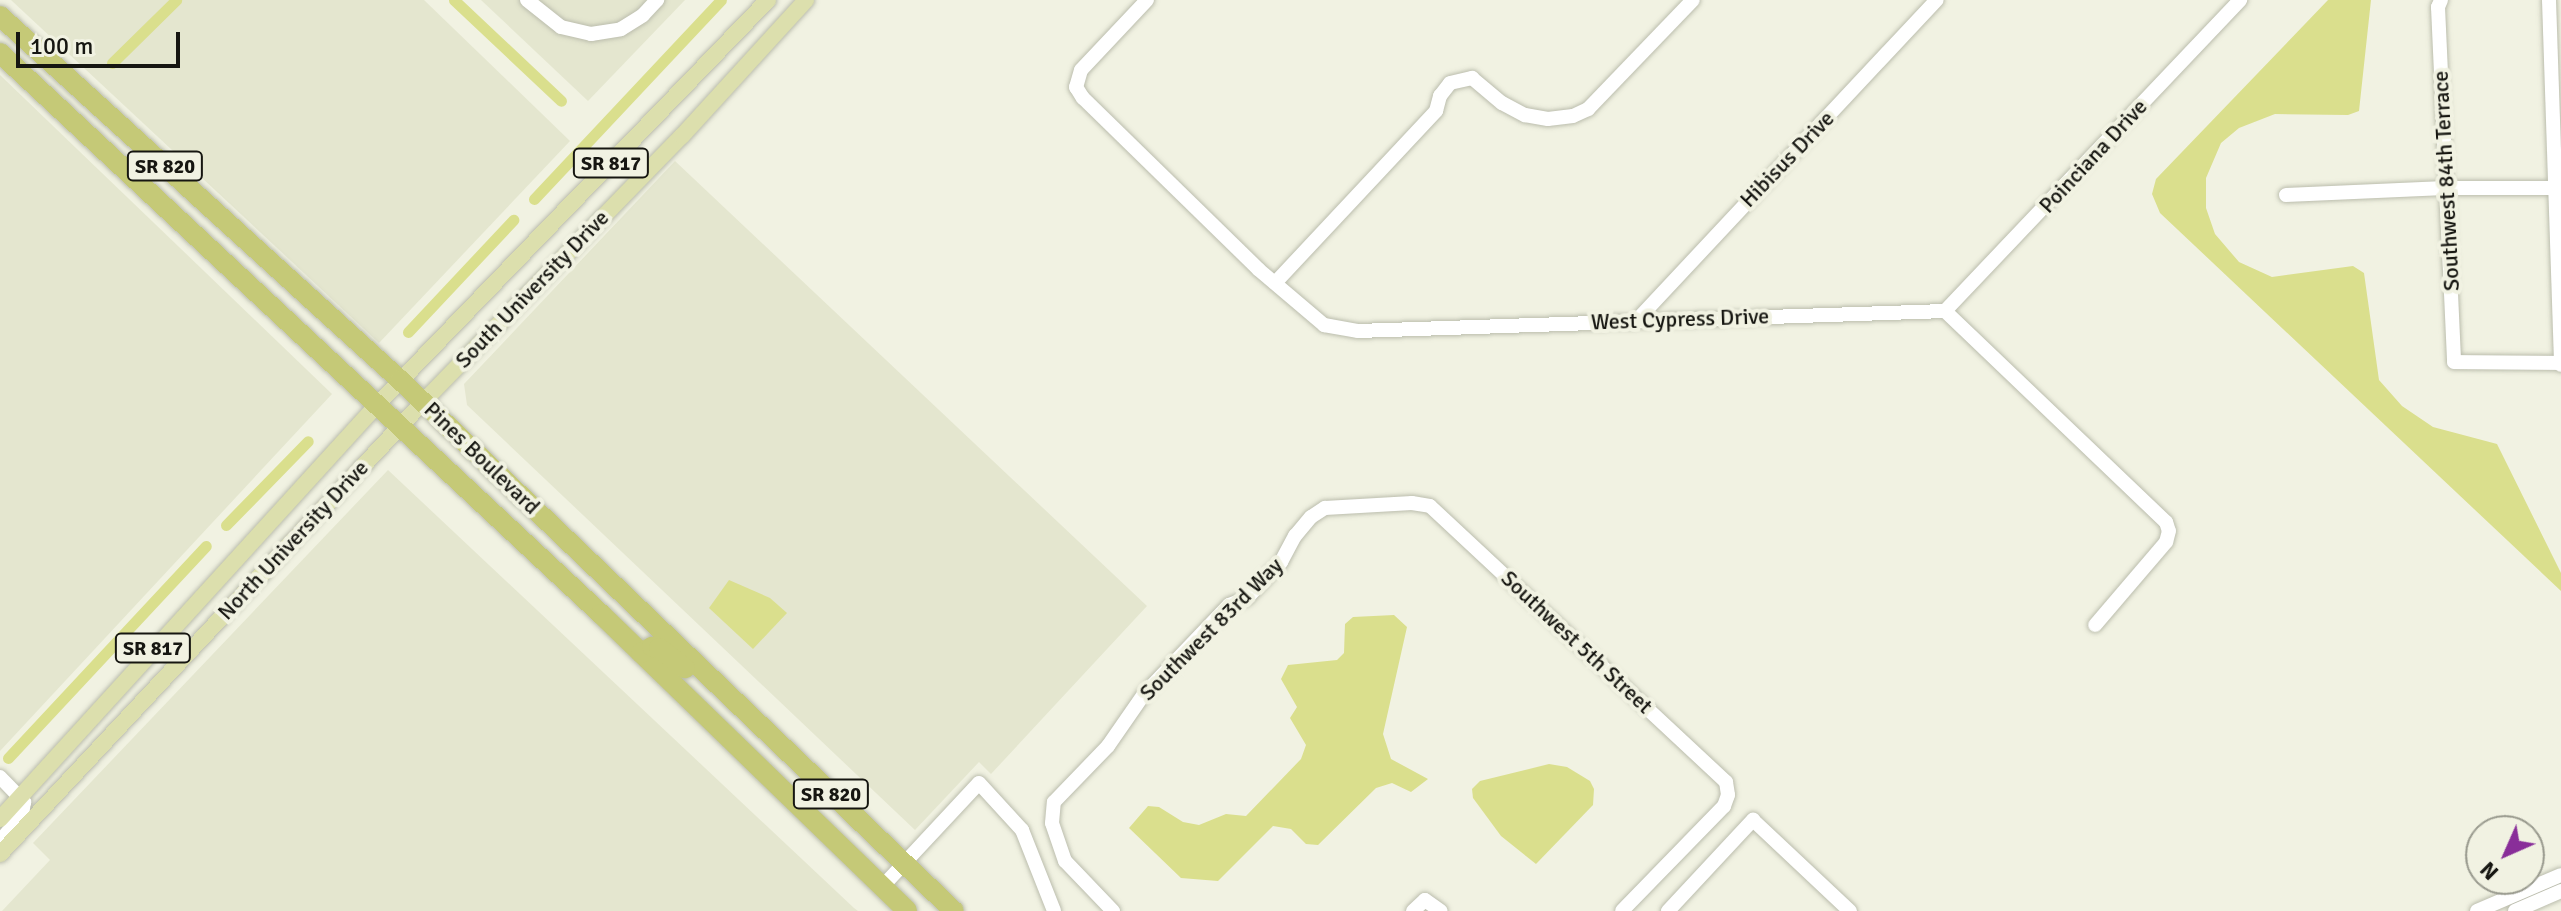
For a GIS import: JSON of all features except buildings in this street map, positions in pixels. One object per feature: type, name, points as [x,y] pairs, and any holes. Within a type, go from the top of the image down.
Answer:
[{"type":"highway","name":"Pines Boulevard","points":[[0,16],[400,380],[954,911]]},
{"type":"highway","name":"Pines Boulevard","points":[[0,53],[601,614],[907,911]]},
{"type":"highway","points":[[22,74],[46,87],[117,148],[127,149],[137,141]]},
{"type":"highway","points":[[115,163],[139,161],[200,212],[232,227]]},
{"type":"highway","points":[[601,614],[639,631],[647,632],[658,626]]},
{"type":"highway","points":[[641,653],[652,647],[659,648],[677,661],[739,721],[760,725]]},
{"type":"main road","name":"South University Drive","points":[[400,380],[768,0]]},
{"type":"main road","name":"South University Drive","points":[[423,402],[682,136],[806,0]]},
{"type":"main road","name":"North University Drive","points":[[0,819],[400,380]]},
{"type":"main road","name":"North University Drive","points":[[0,854],[423,402]]},
{"type":"street","points":[[527,0],[561,27],[591,34],[621,29],[643,15],[657,0]]},
{"type":"street","name":"West Cypress Drive","points":[[1147,0],[1081,70],[1076,87],[1083,98],[1275,283],[1324,325],[1358,331],[1638,319],[1945,311]]},
{"type":"street","points":[[1275,283],[1436,111],[1440,96],[1450,83],[1472,78],[1512,110],[1525,115],[1548,119],[1573,116],[1588,109],[1693,0]]},
{"type":"street","name":"Hibisus Drive","points":[[1638,319],[1936,0]]},
{"type":"street","name":"Poinciana Drive","points":[[1945,311],[2240,0]]},
{"type":"street","name":"Southwest 84th Terrace","points":[[2441,0],[2438,7],[2454,362],[2561,364]]},
{"type":"street","points":[[2549,0],[2559,188],[2561,364]]},
{"type":"street","points":[[0,30],[48,59]]},
{"type":"street","points":[[2286,195],[2445,188],[2559,188]]},
{"type":"street","points":[[1945,311],[2166,522],[2169,531],[2166,542],[2095,625]]},
{"type":"street","name":"Southwest 5th Street","points":[[1412,503],[1430,506],[1726,782],[1728,795],[1724,806],[1622,911]]},
{"type":"street","name":"Southwest 83rd Way","points":[[1113,911],[1065,861],[1052,823],[1054,802],[1108,746],[1144,694],[1229,605],[1247,598],[1281,562],[1295,536],[1311,517],[1325,508],[1412,503]]},
{"type":"street","points":[[0,777],[20,796]]},
{"type":"street","points":[[882,887],[979,783],[1022,830],[1054,911]]},
{"type":"street","name":"North University Drive","points":[[0,841],[22,815],[24,802],[20,796]]},
{"type":"street","points":[[1668,911],[1753,820],[1850,911]]},
{"type":"street","points":[[2515,911],[2553,890],[2561,875]]},
{"type":"street","points":[[2477,911],[2553,890]]},
{"type":"street","points":[[1413,911],[1425,900],[1441,911]]},
{"type":"shaded area","points":[[11,0],[424,0],[570,141],[379,343]]},
{"type":"shaded area","points":[[481,0],[685,0],[588,101]]},
{"type":"shaded area","points":[[2328,0],[2371,0],[2359,111],[2348,115],[2275,114],[2239,128],[2221,143],[2206,178],[2206,208],[2215,234],[2239,262],[2272,277],[2353,266],[2364,273],[2379,380],[2402,406],[2433,427],[2497,444],[2561,573],[2561,591],[2160,213],[2152,194],[2156,179]]},
{"type":"shaded area","points":[[0,75],[332,394],[0,751]]},
{"type":"shaded area","points":[[675,161],[1147,606],[991,774],[979,762],[915,830],[467,405],[464,384]]},
{"type":"shaded area","points":[[388,470],[858,911],[2,911],[50,860],[33,843]]},
{"type":"shaded area","points":[[729,580],[770,598],[787,613],[753,649],[709,608]]},
{"type":"shaded area","points":[[1394,615],[1407,627],[1383,734],[1391,759],[1428,779],[1411,792],[1392,783],[1376,788],[1318,845],[1306,844],[1291,829],[1273,826],[1218,881],[1181,878],[1129,828],[1148,806],[1159,807],[1183,822],[1199,825],[1226,814],[1246,816],[1301,759],[1306,745],[1290,718],[1297,707],[1281,679],[1288,665],[1337,660],[1344,653],[1345,624],[1353,617]]},
{"type":"shaded area","points":[[1549,764],[1567,767],[1590,781],[1594,789],[1593,805],[1536,864],[1501,836],[1473,798],[1472,789],[1480,781]]},
{"type":"waterway","points":[[112,63],[176,0]]},
{"type":"waterway","points":[[454,0],[561,101]]},
{"type":"waterway","points":[[534,199],[721,0]]},
{"type":"waterway","points":[[408,332],[513,220]]},
{"type":"waterway","points":[[226,525],[308,441]]},
{"type":"waterway","points":[[8,758],[206,546]]}]
